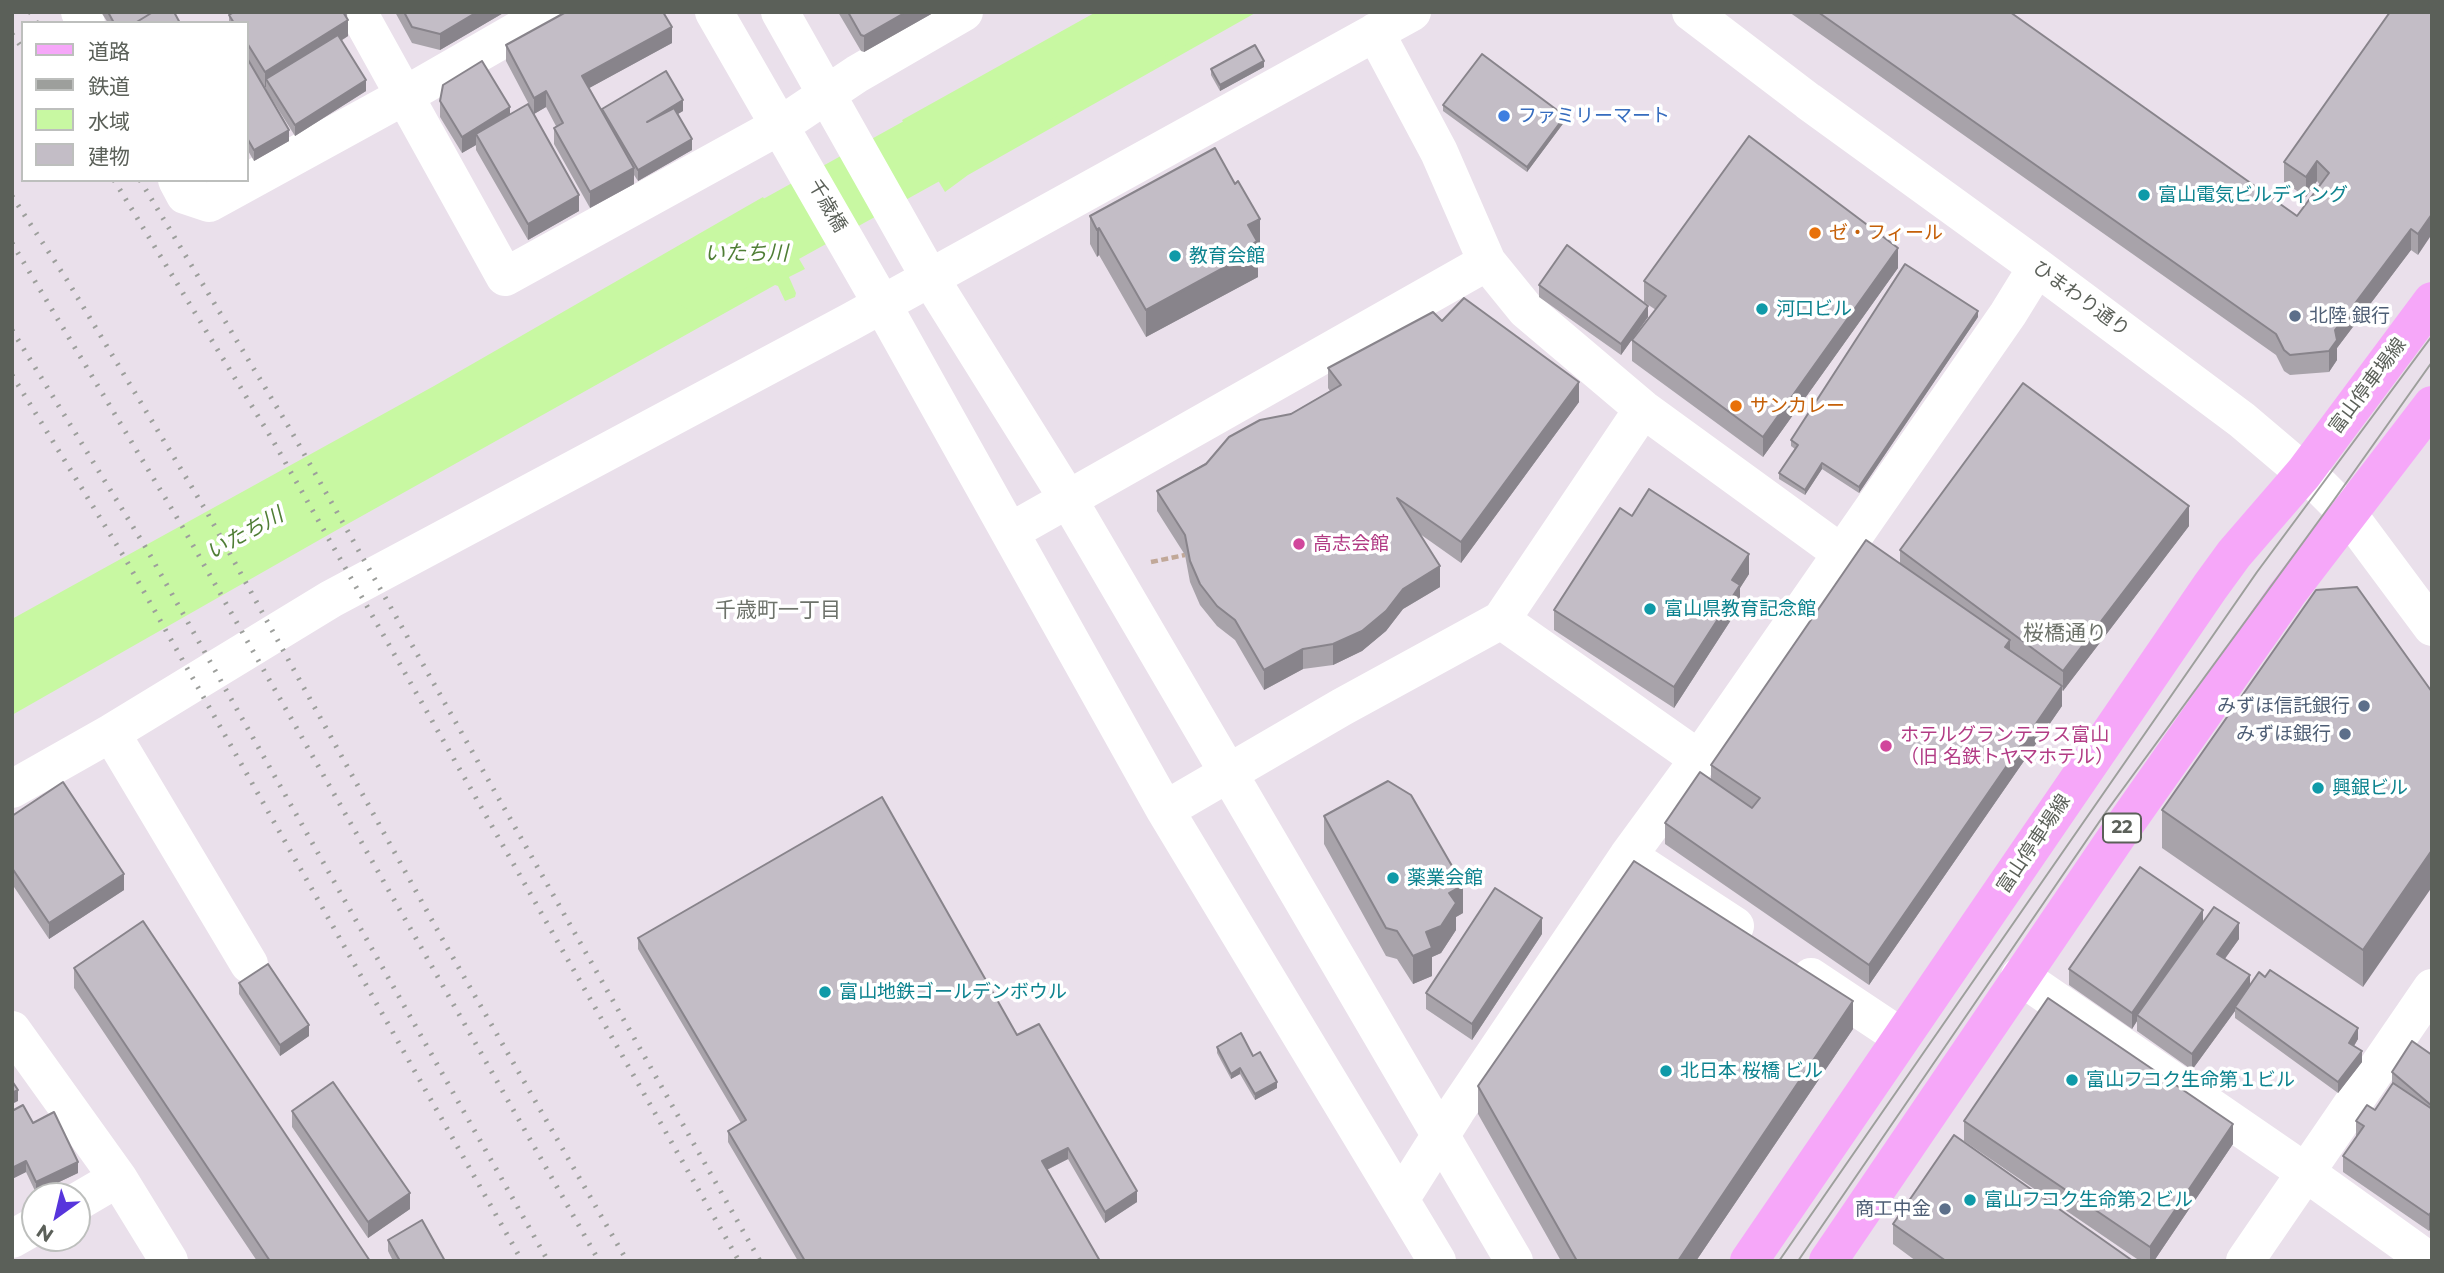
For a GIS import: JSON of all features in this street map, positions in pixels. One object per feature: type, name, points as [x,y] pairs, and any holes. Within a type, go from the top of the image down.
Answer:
[{"type":"main road","name":"富山停車場線","points":[[1749,1261],[2210,587],[2234,554],[2304,473],[2432,301]]},
{"type":"main road","name":"22","points":[[1828,1261],[2020,976],[2287,594],[2432,405]]},
{"type":"street","points":[[358,12],[505,276],[786,135],[833,107],[856,74],[964,12]]},
{"type":"street","points":[[248,182],[550,12]]},
{"type":"street","name":"千歳橋","points":[[714,12],[883,304],[1165,810],[1437,1261]]},
{"type":"street","points":[[780,12],[905,236],[1068,499],[1514,1261]]},
{"type":"street","points":[[12,789],[111,733],[331,599],[883,304],[1412,12]]},
{"type":"street","name":"ひまわり通り","points":[[1691,12],[2212,396],[2304,473],[2348,514],[2432,627]]},
{"type":"street","points":[[1376,32],[1439,152],[1487,262],[1526,310],[1643,409],[1841,553]]},
{"type":"street","points":[[178,182],[185,195],[209,203],[247,182]]},
{"type":"street","points":[[1010,532],[1487,262]]},
{"type":"street","points":[[1401,1198],[1628,856],[1699,759],[2008,314],[2037,267]]},
{"type":"street","points":[[1165,810],[1342,707],[1501,620],[1643,409]]},
{"type":"street","points":[[1501,620],[1699,759]]},
{"type":"street","points":[[111,733],[249,964]]},
{"type":"street","points":[[1628,856],[1901,1037]]},
{"type":"street","points":[[2020,976],[2305,1172],[2429,1261]]},
{"type":"street","points":[[2245,1261],[2432,988]]},
{"type":"street","points":[[12,1030],[118,1178],[169,1261]]},
{"type":"street","points":[[91,1194],[118,1178]]},
{"type":"path","points":[[1140,564],[1185,555]]},
{"type":"water","points":[[1096,12],[1257,12],[968,175],[945,192],[902,120]]},
{"type":"water","name":"いたち川","points":[[763,197],[805,269],[789,277],[796,293],[795,297],[785,301],[775,285],[12,715],[12,619],[434,386]]},
{"type":"building","points":[[108,12],[153,12],[138,21],[113,21]]},
{"type":"building","points":[[153,12],[174,12],[179,21],[138,21]]},
{"type":"building","points":[[234,12],[343,12],[348,20],[265,72],[248,45],[248,21],[233,21],[229,15]]},
{"type":"building","points":[[404,12],[477,12],[440,34],[412,27]]},
{"type":"building","points":[[566,12],[663,12],[672,27],[582,76],[634,168],[590,192],[554,128],[563,123],[546,91],[534,98],[506,45]]},
{"type":"building","points":[[848,12],[906,12],[864,36]]},
{"type":"building","name":"富山電気ビルディング","points":[[1818,12],[2010,12],[2297,216],[2329,173],[2317,161],[2306,177],[2284,162],[2390,12],[2432,12],[2432,214],[2418,234],[2411,229],[2335,330],[2337,340],[2329,351],[2290,355],[2284,350],[2276,334]]},
{"type":"building","points":[[338,35],[366,80],[295,125],[266,79]]},
{"type":"building","points":[[1255,45],[1264,61],[1220,85],[1211,69]]},
{"type":"building","name":"ファミリーマート","points":[[1482,54],[1565,116],[1527,167],[1443,105]]},
{"type":"building","points":[[248,60],[289,130],[254,150],[248,140]]},
{"type":"building","points":[[482,61],[510,107],[462,137],[440,101],[443,85]]},
{"type":"building","points":[[666,71],[683,100],[647,122],[674,108],[692,139],[638,170],[602,109]]},
{"type":"building","points":[[528,104],[579,195],[528,224],[476,134]]},
{"type":"building","name":"河口ビル","points":[[1749,136],[1898,248],[1763,437],[1632,340],[1666,296],[1644,281]]},
{"type":"building","name":"教育会館","points":[[1215,148],[1235,184],[1238,181],[1260,219],[1248,225],[1257,241],[1254,243],[1258,249],[1146,310],[1090,216]]},
{"type":"building","points":[[1567,245],[1648,306],[1621,344],[1539,285]]},
{"type":"building","points":[[1905,264],[1978,311],[1859,487],[1822,463],[1805,490],[1779,473],[1798,445],[1791,440]]},
{"type":"building","points":[[1464,298],[1579,382],[1461,542],[1397,498],[1440,566],[1403,589],[1386,611],[1362,631],[1333,644],[1303,649],[1264,670],[1235,620],[1217,606],[1200,584],[1190,561],[1185,535],[1157,491],[1206,464],[1229,437],[1260,420],[1291,414],[1341,385],[1328,368],[1433,312],[1442,321]]},
{"type":"building","points":[[2023,383],[2189,506],[2063,671],[1900,550]]},
{"type":"building","points":[[1649,489],[1749,554],[1732,580],[1740,585],[1674,687],[1554,610],[1620,508],[1632,516]]},
{"type":"building","name":"ホテルグランテラス富山 （旧 名鉄トヤマホテル）","points":[[1866,540],[2010,640],[2005,647],[2062,686],[1869,965],[1665,823],[1700,772],[1752,808],[1760,798],[1711,765]]},
{"type":"building","name":"興銀ビル","points":[[2357,587],[2432,692],[2432,850],[2363,950],[2162,810],[2316,590]]},
{"type":"building","name":"薬業会館","points":[[1388,781],[1411,795],[1463,885],[1449,893],[1456,903],[1441,926],[1426,932],[1432,948],[1413,956],[1397,931],[1386,928],[1324,816]]},
{"type":"building","points":[[63,782],[124,874],[49,923],[12,868],[12,816]]},
{"type":"building","name":"富山地鉄ゴールデンボウル","points":[[882,797],[1017,1035],[1039,1024],[1137,1191],[1105,1212],[1068,1148],[1042,1161],[1100,1261],[805,1261],[728,1131],[746,1120],[638,938]]},
{"type":"building","name":"北日本 桜橋 ビル","points":[[1634,861],[1853,1001],[1678,1261],[1577,1261],[1478,1086]]},
{"type":"building","points":[[2140,867],[2203,910],[2132,1013],[2069,969]]},
{"type":"building","points":[[1495,888],[1542,918],[1472,1024],[1426,993]]},
{"type":"building","points":[[2214,907],[2239,923],[2217,954],[2250,975],[2192,1054],[2137,1015]]},
{"type":"building","points":[[143,921],[370,1261],[270,1261],[74,968]]},
{"type":"building","points":[[268,964],[309,1025],[280,1045],[239,983]]},
{"type":"building","points":[[2270,970],[2358,1028],[2349,1043],[2362,1051],[2338,1082],[2235,1007],[2259,972],[2265,977]]},
{"type":"building","name":"富山フコク生命第１ビル","points":[[2048,998],[2233,1124],[2150,1247],[1964,1121]]},
{"type":"building","points":[[1241,1033],[1253,1056],[1260,1052],[1277,1082],[1255,1094],[1240,1068],[1231,1074],[1217,1047]]},
{"type":"building","points":[[2412,1041],[2432,1055],[2432,1106],[2392,1072]]},
{"type":"building","points":[[12,1081],[18,1090],[12,1093]]},
{"type":"building","points":[[333,1082],[410,1193],[368,1222],[292,1111]]},
{"type":"building","points":[[2393,1083],[2432,1109],[2432,1211],[2429,1215],[2343,1156],[2364,1126],[2356,1121],[2367,1105],[2375,1110]]},
{"type":"building","points":[[23,1105],[33,1123],[54,1112],[78,1162],[36,1182],[26,1161],[12,1168],[12,1111]]},
{"type":"building","name":"富山フコク生命第２ビル","points":[[1954,1135],[2133,1261],[1946,1261],[1893,1224]]},
{"type":"building","points":[[422,1220],[445,1261],[400,1261],[388,1240]]},
{"type":"waterway","name":"いたち川","points":[[698,275],[1173,12]]},
{"type":"tram line","points":[[1779,1261],[2257,572],[2432,336]]},
{"type":"tram line","points":[[1798,1261],[2106,812],[2432,362]]},
{"type":"railway","points":[[30,12],[36,21]]},
{"type":"railway","points":[[12,34],[21,46]]},
{"type":"railway","points":[[115,182],[272,439],[739,1261]]},
{"type":"railway","points":[[141,182],[290,429],[760,1261]]},
{"type":"railway","points":[[12,196],[67,280],[208,514],[444,942],[627,1261]]},
{"type":"railway","points":[[12,243],[182,526],[599,1261]]},
{"type":"railway","points":[[12,330],[146,548],[548,1261]]},
{"type":"railway","points":[[12,375],[126,560],[522,1261]]},
{"type":"place","name":"ファミリーマート","points":[[1504,116]]},
{"type":"place","name":"富山電気ビルディング","points":[[2144,195]]},
{"type":"place","name":"ゼ・フィール","points":[[1815,233]]},
{"type":"place","name":"教育会館","points":[[1175,256]]},
{"type":"place","name":"河口ビル","points":[[1762,309]]},
{"type":"place","name":"北陸 銀行","points":[[2295,316]]},
{"type":"place","name":"サンカレー","points":[[1736,406]]},
{"type":"place","name":"高志会館","points":[[1299,544]]},
{"type":"place","name":"富山県教育記念館","points":[[1650,609]]},
{"type":"place","name":"みずほ信託銀行","points":[[2364,706]]},
{"type":"place","name":"みずほ銀行","points":[[2345,734]]},
{"type":"place","name":"ホテルグランテラス富山 （旧 名鉄トヤマホテル）","points":[[1886,746]]},
{"type":"place","name":"興銀ビル","points":[[2318,788]]},
{"type":"place","name":"薬業会館","points":[[1393,878]]},
{"type":"place","name":"富山地鉄ゴールデンボウル","points":[[825,992]]},
{"type":"place","name":"北日本 桜橋 ビル","points":[[1666,1071]]},
{"type":"place","name":"富山フコク生命第１ビル","points":[[2072,1080]]},
{"type":"place","name":"富山フコク生命第２ビル","points":[[1970,1200]]},
{"type":"place","name":"商工中金","points":[[1945,1209]]},
{"type":"district","name":"千歳町一丁目","points":[[778,611]]},
{"type":"district","name":"桜橋通り","points":[[2065,634]]}]
